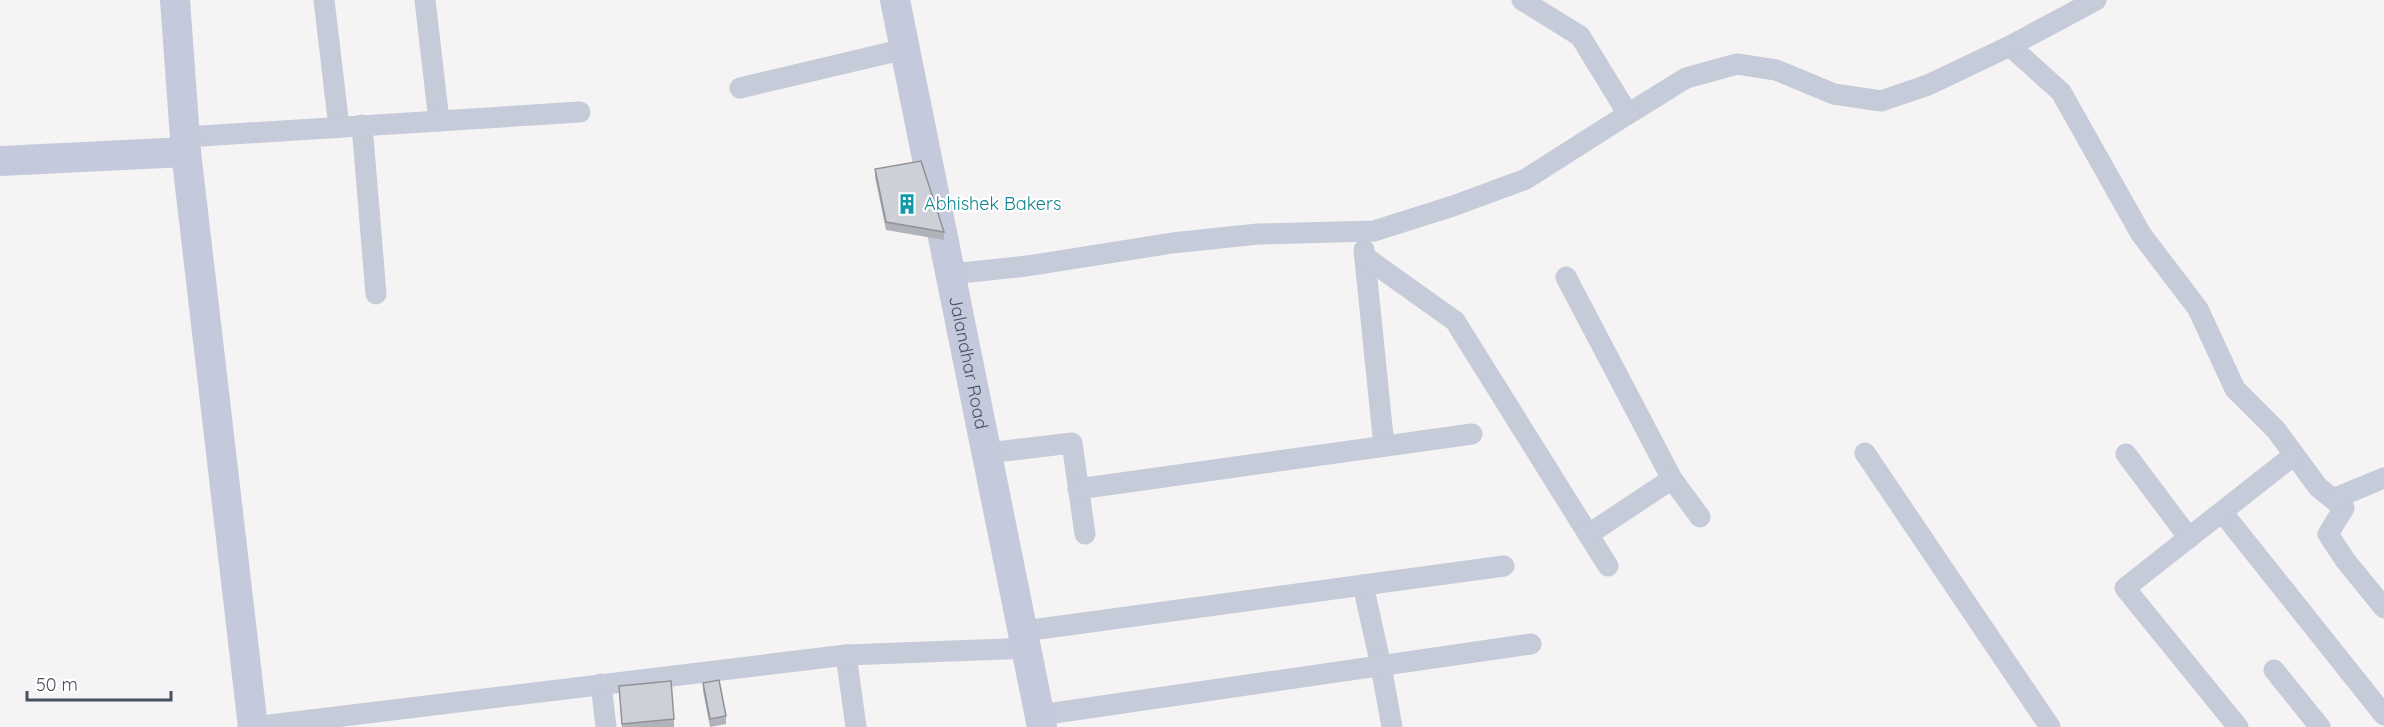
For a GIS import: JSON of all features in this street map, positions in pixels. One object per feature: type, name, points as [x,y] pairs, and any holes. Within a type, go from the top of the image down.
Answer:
[{"type":"main road","points":[[175,0],[186,144],[253,727]]},
{"type":"main road","name":"Jalandhar Road","points":[[895,0],[1041,721]]},
{"type":"main road","points":[[0,161],[186,144]]},
{"type":"street","points":[[324,0],[339,127]]},
{"type":"street","points":[[425,0],[439,121]]},
{"type":"street","points":[[1522,0],[1580,36],[1628,114]]},
{"type":"street","points":[[951,274],[1027,266],[1172,243],[1258,234],[1374,231],[1526,179],[1686,78],[1737,64],[1776,70],[1834,94],[1881,101],[1928,85],[2010,46],[2096,0]]},
{"type":"street","points":[[2010,46],[2061,92],[2141,234],[2198,309],[2235,389],[2276,430],[2318,487],[2344,508],[2328,534],[2345,560],[2384,608]]},
{"type":"street","points":[[740,88],[905,49]]},
{"type":"street","points":[[186,144],[362,125],[580,112]]},
{"type":"street","points":[[362,125],[376,294]]},
{"type":"street","points":[[1362,231],[1384,446]]},
{"type":"street","points":[[1365,257],[1455,321],[1608,566]]},
{"type":"street","points":[[1566,277],[1672,479],[1700,517]]},
{"type":"street","points":[[1078,489],[1473,434]]},
{"type":"street","points":[[988,453],[1072,443],[1085,534]]},
{"type":"street","points":[[1865,453],[2050,727]]},
{"type":"street","points":[[2126,454],[2189,538]]},
{"type":"street","points":[[2238,727],[2125,588],[2295,455]]},
{"type":"street","points":[[2333,499],[2384,478]]},
{"type":"street","points":[[1589,534],[1672,479]]},
{"type":"street","points":[[2222,512],[2384,715]]},
{"type":"street","points":[[253,727],[846,655],[1026,640],[1363,585],[1504,566]]},
{"type":"street","points":[[1363,585],[1392,727]]},
{"type":"street","points":[[1041,721],[1531,644]]},
{"type":"street","points":[[846,655],[856,727]]},
{"type":"street","points":[[2274,670],[2320,727]]},
{"type":"street","points":[[601,684],[606,727]]},
{"type":"building","name":"Abhishek Bakers","points":[[921,161],[944,232],[886,222],[875,169]]},
{"type":"building","points":[[719,680],[726,716],[710,719],[703,683]]},
{"type":"building","points":[[671,681],[674,719],[622,724],[619,686]]},
{"type":"place","name":"Abhishek Bakers","points":[[907,204]]}]
